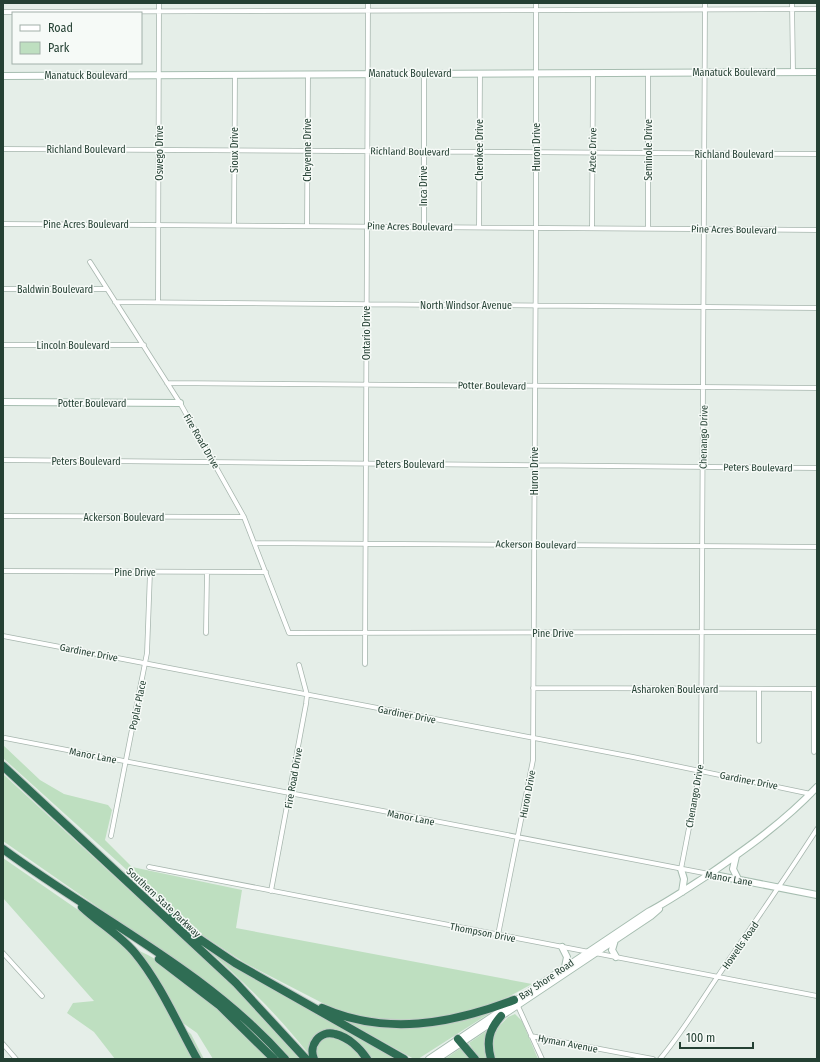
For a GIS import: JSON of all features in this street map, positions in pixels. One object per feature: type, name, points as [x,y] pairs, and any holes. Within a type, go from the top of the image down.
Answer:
[{"type":"highway","name":"Southern State Parkway","points":[[3,767],[138,891],[248,996],[306,1059]]},
{"type":"highway","points":[[5,851],[137,940],[150,946],[212,991],[253,1026],[285,1059]]},
{"type":"highway","points":[[61,888],[94,919],[121,940],[138,957],[152,978],[197,1059]]},
{"type":"highway","points":[[138,891],[160,906],[212,948],[404,1059]]},
{"type":"highway","points":[[137,940],[147,950],[219,1005],[274,1059]]},
{"type":"highway","points":[[281,989],[342,1015],[369,1021],[396,1024],[421,1024],[451,1020],[516,1002]]},
{"type":"highway","points":[[491,1059],[488,1035],[501,1016]]},
{"type":"highway","points":[[314,1059],[312,1050],[315,1042],[321,1036],[331,1033],[339,1035],[352,1042],[367,1059]]},
{"type":"highway","points":[[460,1041],[475,1059]]},
{"type":"street","name":"Oswego Drive","points":[[158,302],[159,3]]},
{"type":"street","name":"Ontario Drive","points":[[365,664],[368,3]]},
{"type":"street","name":"Huron Drive","points":[[498,935],[533,760],[534,738],[533,633],[536,3]]},
{"type":"street","name":"Chenango Drive","points":[[681,869],[700,771],[704,386],[703,307],[705,3]]},
{"type":"street","points":[[792,3],[793,72]]},
{"type":"street","points":[[3,12],[817,8]]},
{"type":"street","name":"Manatuck Boulevard","points":[[3,76],[368,73],[817,72]]},
{"type":"street","name":"Inca Drive","points":[[424,73],[424,227]]},
{"type":"street","name":"Cherokee Drive","points":[[479,227],[480,73]]},
{"type":"street","name":"Aztec Drive","points":[[592,228],[593,73]]},
{"type":"street","name":"Seminole Drive","points":[[648,73],[648,228]]},
{"type":"street","name":"Sioux Drive","points":[[234,225],[235,74]]},
{"type":"street","name":"Cheyenne Drive","points":[[307,226],[308,74]]},
{"type":"street","name":"Richland Boulevard","points":[[3,148],[817,154]]},
{"type":"street","name":"Pine Acres Boulevard","points":[[3,224],[817,230]]},
{"type":"street","name":"Fire Road Drive","points":[[90,262],[180,403],[244,517],[289,633]]},
{"type":"street","name":"Baldwin Boulevard","points":[[3,289],[107,289]]},
{"type":"street","name":"North Windsor Avenue","points":[[115,302],[817,308]]},
{"type":"street","name":"Lincoln Boulevard","points":[[3,345],[144,346]]},
{"type":"street","name":"Potter Boulevard","points":[[167,383],[817,388]]},
{"type":"street","name":"Potter Boulevard","points":[[3,402],[180,403]]},
{"type":"street","name":"Peters Boulevard","points":[[3,460],[817,468]]},
{"type":"street","name":"Ackerson Boulevard","points":[[3,516],[244,517]]},
{"type":"street","name":"Ackerson Boulevard","points":[[255,543],[817,547]]},
{"type":"street","name":"Pine Drive","points":[[3,571],[266,572]]},
{"type":"street","name":"Poplar Place","points":[[111,836],[146,663],[150,621],[150,572]]},
{"type":"street","points":[[206,633],[207,572]]},
{"type":"street","name":"Pine Drive","points":[[289,633],[817,632]]},
{"type":"street","name":"Gardiner Drive","points":[[3,636],[534,738],[810,794]]},
{"type":"street","name":"Fire Road Drive","points":[[271,891],[307,695],[299,665]]},
{"type":"street","name":"Asharoken Boulevard","points":[[533,688],[815,689]]},
{"type":"street","points":[[759,688],[759,741]]},
{"type":"street","points":[[814,752],[815,689]]},
{"type":"street","name":"Manor Lane","points":[[5,738],[817,895]]},
{"type":"street","name":"Bay Shore Road","points":[[460,1041],[501,1016],[516,1002],[651,916],[682,892],[736,856],[772,829],[817,787]]},
{"type":"street","name":"Howells Road","points":[[660,1059],[672,1046],[717,977],[780,888],[817,829]]},
{"type":"street","points":[[736,856],[733,869],[738,879]]},
{"type":"street","name":"Thompson Drive","points":[[149,867],[817,996]]},
{"type":"street","points":[[681,869],[684,879],[682,892]]},
{"type":"street","name":"Bay Shore Road","points":[[434,1058],[565,967],[648,912],[665,904]]},
{"type":"street","points":[[615,940],[612,947],[616,957]]},
{"type":"street","points":[[562,947],[567,957],[565,967]]},
{"type":"street","points":[[3,953],[42,996]]},
{"type":"street","points":[[516,1002],[542,1059]]},
{"type":"street","name":"Hyman Avenue","points":[[531,1036],[653,1059]]},
{"type":"street","points":[[3,1044],[16,1059]]},
{"type":"green space","points":[[3,745],[40,780],[64,794],[108,805],[112,810],[105,840],[132,867],[242,890],[236,928],[532,984],[508,997],[459,1017],[402,1022],[362,1017],[334,1009],[245,963],[190,927],[3,758]]},
{"type":"green space","points":[[3,774],[241,993],[302,1059],[290,1059],[246,1014],[213,987],[3,841]]},
{"type":"green space","points":[[3,858],[113,934],[137,959],[165,1006],[193,1059],[115,1059],[94,1032],[67,1013],[73,1003],[94,1001],[3,898]]},
{"type":"green space","points":[[207,949],[402,1059],[371,1059],[363,1049],[325,1031],[309,1053],[307,1052],[284,1024],[259,998]]},
{"type":"green space","points":[[137,950],[172,970],[190,984],[207,998],[270,1059],[213,1059],[197,1033],[180,1021]]},
{"type":"green space","points":[[493,1011],[418,1059],[414,1059],[341,1018],[431,1026],[463,1020]]},
{"type":"green space","points":[[515,1014],[522,1021],[538,1059],[494,1059],[491,1035],[508,1017]]},
{"type":"green space","points":[[186,1030],[191,1034],[204,1059],[201,1059]]},
{"type":"green space","points":[[487,1032],[489,1059],[479,1059],[471,1049],[472,1048],[469,1043]]},
{"type":"green space","points":[[331,1036],[341,1038],[346,1041],[365,1059],[317,1059],[318,1044],[322,1040]]},
{"type":"green space","points":[[461,1048],[472,1059],[445,1059]]}]
